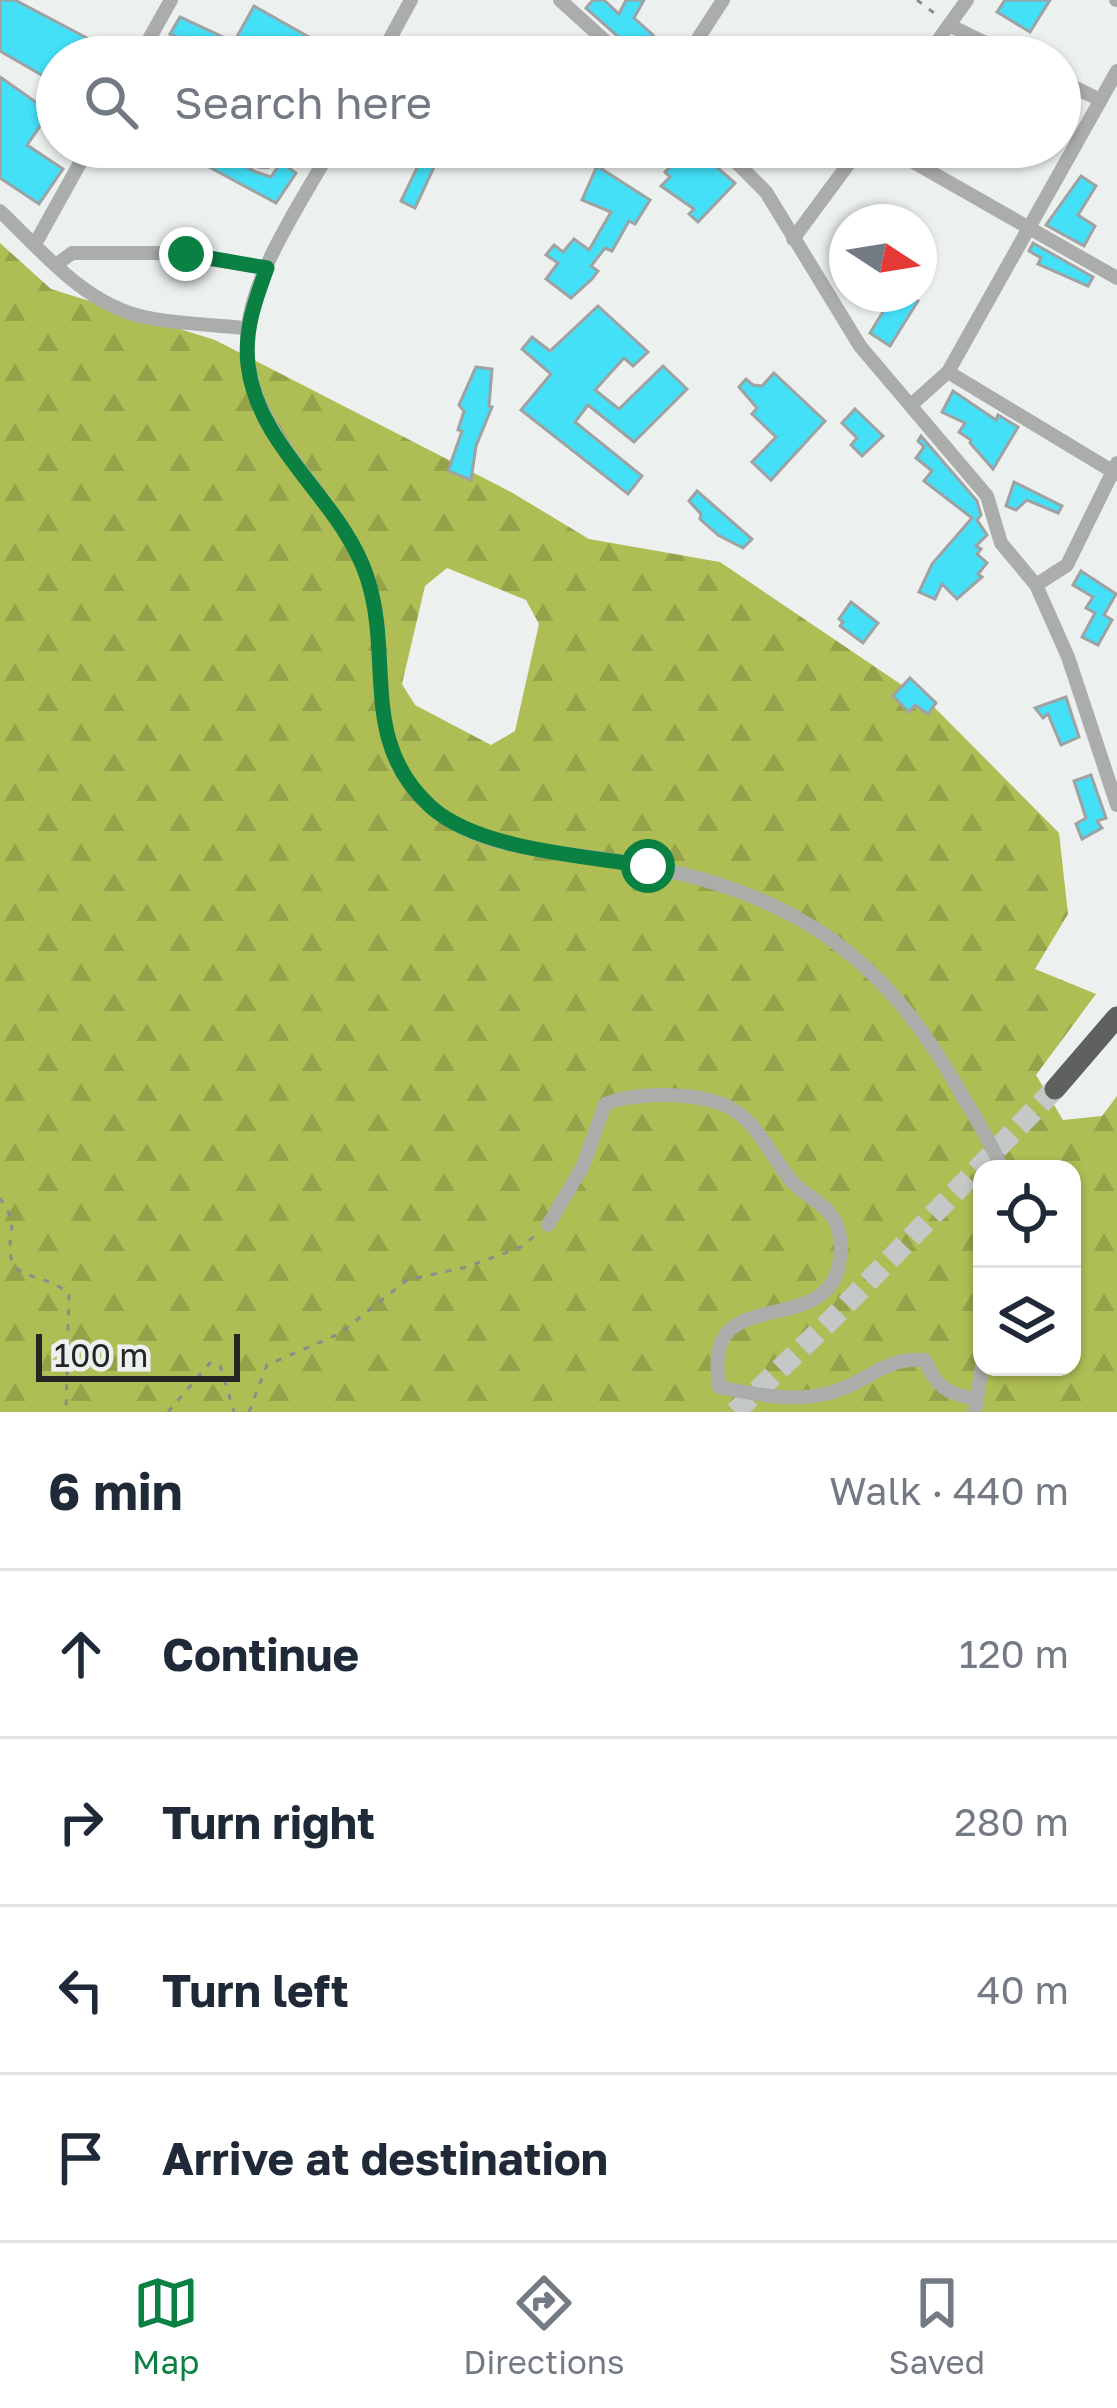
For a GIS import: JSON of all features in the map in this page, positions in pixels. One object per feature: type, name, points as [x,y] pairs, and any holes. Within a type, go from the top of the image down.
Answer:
[{"type":"highway","points":[[1055,1089],[1117,1017]]},
{"type":"street","points":[[151,36],[171,0]]},
{"type":"street","points":[[391,36],[411,0]]},
{"type":"street","points":[[700,36],[723,0]]},
{"type":"street","points":[[941,36],[967,0]]},
{"type":"street","points":[[564,2],[600,36]]},
{"type":"street","points":[[949,25],[971,36]]},
{"type":"street","points":[[1081,133],[1117,71]]},
{"type":"street","points":[[1081,90],[1100,100]]},
{"type":"street","points":[[34,244],[77,168]]},
{"type":"street","points":[[320,168],[267,268],[248,328],[248,367],[257,402],[272,430],[353,542],[369,581],[382,718],[388,746],[413,789],[432,808],[470,832],[678,871],[719,882],[800,918],[851,953],[904,1004],[934,1045],[997,1160]]},
{"type":"street","points":[[742,168],[766,192],[860,346],[987,496],[1000,543],[1036,586],[1068,657],[1117,805]]},
{"type":"street","points":[[793,238],[845,168]]},
{"type":"street","points":[[924,168],[1117,278]]},
{"type":"street","points":[[911,406],[948,372],[1061,168]]},
{"type":"street","points":[[0,212],[56,265],[106,303],[140,316],[248,328]]},
{"type":"street","points":[[56,265],[72,253],[172,253],[267,268]]},
{"type":"street","points":[[948,372],[1116,469],[1067,566],[1036,586]]},
{"type":"street","points":[[548,1225],[583,1166],[605,1104],[632,1097],[717,1102],[738,1112],[769,1145],[789,1179],[827,1209],[838,1226],[842,1248],[836,1276],[817,1298],[740,1324],[725,1335],[716,1363],[719,1387],[758,1395],[823,1395],[901,1358],[926,1360],[934,1382],[947,1394],[975,1405]]},
{"type":"path","points":[[917,0],[949,25]]},
{"type":"path","points":[[0,1198],[13,1221],[7,1244],[11,1267],[22,1276],[50,1279],[69,1293],[66,1412]]},
{"type":"path","points":[[249,1412],[267,1365],[339,1334],[407,1280],[467,1267],[521,1247],[548,1225]]},
{"type":"path","points":[[169,1412],[210,1363],[220,1365],[234,1412]]},
{"type":"green space","points":[[0,243],[51,289],[215,340],[511,492],[589,539],[720,562],[933,706],[1059,833],[1068,914],[1035,969],[1096,994],[1036,1075],[1063,1120],[1102,1116],[1117,1096],[1117,1412],[0,1412]],"holes":[[[447,568],[526,600],[539,624],[515,731],[491,745],[415,705],[402,684],[425,586]]]},
{"type":"building","points":[[0,0],[15,0],[83,36],[36,36],[36,72],[0,51]]},
{"type":"building","points":[[593,0],[604,0],[619,14],[626,0],[644,0],[634,18],[653,35],[617,36],[586,8]]},
{"type":"building","points":[[1005,0],[1050,0],[1030,32],[997,12]]},
{"type":"building","points":[[254,6],[307,36],[237,36]]},
{"type":"building","points":[[180,17],[221,36],[170,34]]},
{"type":"building","points":[[0,77],[36,102],[36,132],[27,145],[36,151],[36,168],[63,169],[39,204],[0,178]]},
{"type":"building","points":[[211,168],[249,168],[271,177],[277,168],[289,168],[296,173],[276,203]]},
{"type":"building","points":[[417,168],[434,168],[415,208],[401,201]]},
{"type":"building","points":[[600,168],[650,200],[635,224],[629,221],[612,251],[605,248],[591,266],[598,271],[571,298],[546,279],[558,263],[546,255],[554,245],[563,252],[574,239],[589,250],[611,212],[582,200]]},
{"type":"building","points":[[669,168],[718,168],[735,183],[698,222],[689,214],[694,209],[661,186],[670,177],[665,172]]},
{"type":"building","points":[[1081,176],[1096,186],[1078,215],[1095,226],[1084,246],[1046,225]]},
{"type":"building","points":[[1033,243],[1093,277],[1088,286],[1038,264],[1041,258],[1029,251]]},
{"type":"building","points":[[598,306],[648,352],[633,366],[624,358],[595,390],[619,409],[663,366],[687,389],[634,442],[588,405],[575,422],[642,476],[628,494],[521,410],[551,374],[522,349],[532,337],[550,351]]},
{"type":"building","points":[[883,312],[911,312],[890,346],[870,333]]},
{"type":"building","points":[[476,367],[492,369],[492,407],[476,446],[471,480],[448,471],[462,431],[458,430],[464,411],[459,405]]},
{"type":"building","points":[[774,373],[825,421],[771,480],[752,462],[776,437],[752,414],[757,408],[739,387],[746,379],[762,386]]},
{"type":"building","points":[[953,391],[996,420],[998,415],[1018,427],[993,469],[959,432],[965,423],[942,412]]},
{"type":"building","points":[[855,409],[883,436],[862,456],[851,445],[857,438],[842,423]]},
{"type":"building","points":[[921,436],[977,501],[981,515],[977,520],[987,535],[976,546],[987,563],[978,574],[982,577],[957,599],[942,584],[935,599],[919,592],[932,564],[972,518],[924,481],[932,471],[916,458],[924,447],[918,441]]},
{"type":"building","points":[[1014,482],[1062,506],[1058,513],[1027,500],[1016,510],[1006,506]]},
{"type":"building","points":[[697,491],[752,539],[743,548],[700,519],[689,501]]},
{"type":"building","points":[[1081,571],[1116,594],[1104,615],[1112,620],[1098,645],[1082,637],[1095,613],[1086,608],[1093,597],[1073,585]]},
{"type":"building","points":[[851,602],[878,623],[863,643],[840,626],[839,619]]},
{"type":"building","points":[[910,678],[936,703],[928,714],[915,705],[909,712],[893,696]]},
{"type":"building","points":[[1066,697],[1079,737],[1061,745],[1048,714],[1043,718],[1035,708]]},
{"type":"building","points":[[1091,775],[1106,818],[1097,821],[1102,828],[1082,839],[1076,824],[1086,818],[1074,781]]},
{"type":"tunnel","points":[[735,1412],[1055,1089]]},
{"type":"route","points":[[186,254],[267,268],[248,328],[248,367],[257,402],[353,542],[369,581],[382,718],[388,746],[413,789],[449,821],[470,832],[648,866]]}]
